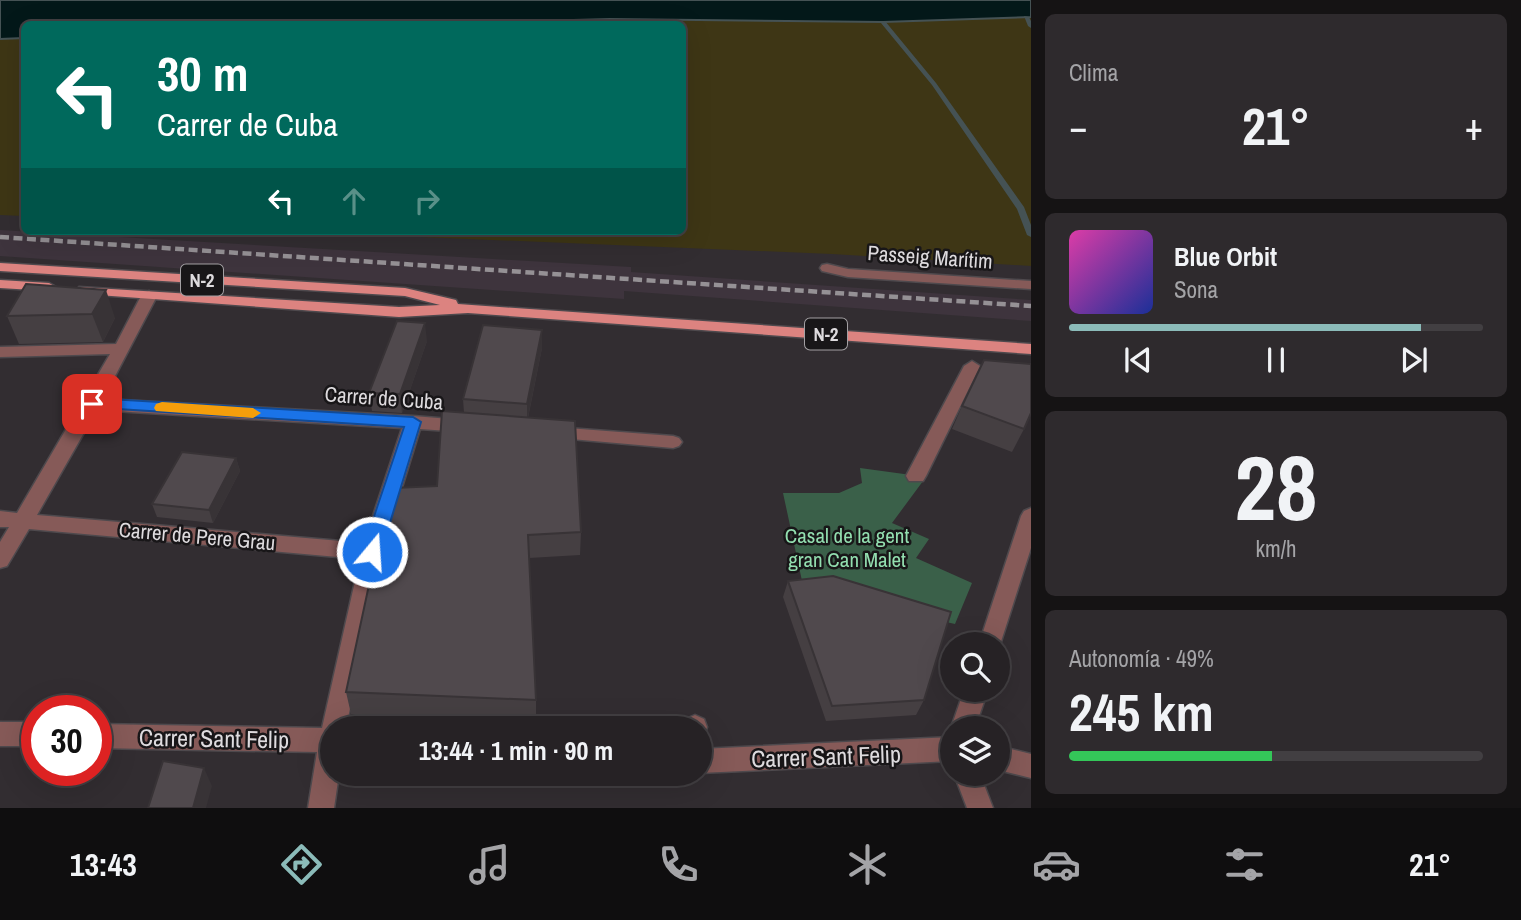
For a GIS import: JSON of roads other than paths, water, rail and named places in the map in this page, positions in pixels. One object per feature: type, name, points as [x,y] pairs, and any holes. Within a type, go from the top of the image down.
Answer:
[{"type":"main road","name":"N-2","points":[[0,267],[405,292],[468,307]]},
{"type":"main road","name":"N-2","points":[[0,284],[399,312],[468,307],[1031,349]]},
{"type":"main road","name":"N-2","points":[[149,296],[173,287],[212,286],[331,295],[405,292]]},
{"type":"street","name":"Passeig Marítim","points":[[827,268],[848,273],[1031,285]]},
{"type":"street","points":[[0,561],[92,404],[149,296]]},
{"type":"street","points":[[0,352],[120,349]]},
{"type":"street","points":[[916,476],[972,366]]},
{"type":"street","name":"Carrer de Cuba","points":[[92,404],[482,427]]},
{"type":"street","points":[[337,716],[372,552],[413,422]]},
{"type":"street","points":[[536,432],[673,442]]},
{"type":"street","points":[[994,632],[1031,516]]},
{"type":"street","name":"Carrer de Pere Grau","points":[[0,519],[372,552]]},
{"type":"street","points":[[0,734],[21,734]]},
{"type":"street","name":"Carrer Sant Felip","points":[[112,736],[320,736]]},
{"type":"street","name":"Carrer Sant Felip","points":[[712,760],[940,750]]},
{"type":"street","points":[[1010,761],[1031,766]]},
{"type":"street","points":[[321,808],[325,786]]},
{"type":"street","points":[[972,786],[980,808]]},
{"type":"waterway","points":[[1026,17],[1031,26]]},
{"type":"waterway","points":[[883,22],[934,84],[1021,209],[1031,235]]},
{"type":"railway","points":[[0,237],[1031,306]]},
{"type":"park label","name":"Casal de la gent gran Can Malet","points":[[847,547]]}]
